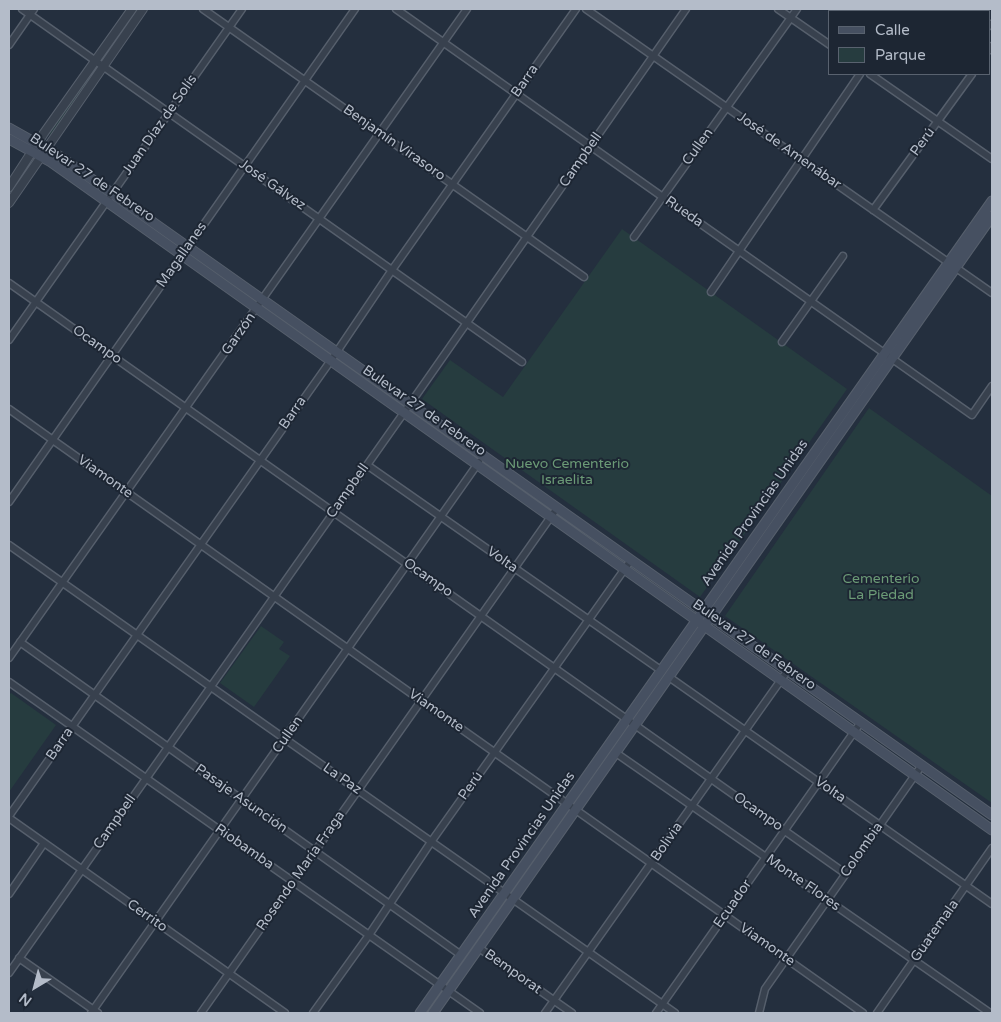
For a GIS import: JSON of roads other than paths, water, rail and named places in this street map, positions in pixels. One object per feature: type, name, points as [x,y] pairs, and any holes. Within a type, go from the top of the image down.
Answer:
[{"type":"main road","name":"Bulevar 27 de Febrero","points":[[9,128],[47,148],[992,815]]},
{"type":"main road","name":"Bulevar 27 de Febrero","points":[[9,139],[37,154],[992,830]]},
{"type":"main road","name":"Avenida Provincias Unidas","points":[[420,1013],[568,804],[631,722],[708,614],[952,265],[992,201]]},
{"type":"main road","name":"Avenida Provincias Unidas","points":[[952,265],[992,216]]},
{"type":"main road","name":"Avenida Provincias Unidas","points":[[433,1013],[616,753],[631,722]]},
{"type":"street","name":"José Gálvez","points":[[22,9],[32,12],[103,66],[522,362]]},
{"type":"street","points":[[9,203],[37,154],[38,143],[132,9]]},
{"type":"street","points":[[9,187],[37,154],[47,148],[143,9]]},
{"type":"street","name":"Benjamín Virasoro","points":[[203,9],[584,277]]},
{"type":"street","name":"Juan Díaz de Solís","points":[[9,340],[242,9]]},
{"type":"street","name":"Magallanes","points":[[9,502],[355,9]]},
{"type":"street","name":"Rueda","points":[[396,9],[972,414],[992,386]]},
{"type":"street","name":"Garzón","points":[[9,658],[467,9]]},
{"type":"street","name":"Barra","points":[[9,817],[576,9]]},
{"type":"street","name":"José de Amenábar","points":[[586,9],[992,293]]},
{"type":"street","name":"Campbell","points":[[9,973],[686,9]]},
{"type":"street","points":[[778,9],[828,44]]},
{"type":"street","name":"Cullen","points":[[634,237],[797,9]]},
{"type":"street","points":[[9,45],[32,12]]},
{"type":"street","points":[[711,292],[859,75]]},
{"type":"street","points":[[871,75],[992,159]]},
{"type":"street","name":"Perú","points":[[873,210],[971,75]]},
{"type":"street","points":[[782,342],[843,256]]},
{"type":"street","name":"Ocampo","points":[[9,283],[846,874]]},
{"type":"street","name":"Viamonte","points":[[9,409],[863,1013]]},
{"type":"street","name":"Cullen","points":[[94,1012],[483,456]]},
{"type":"street","name":"Volta","points":[[367,465],[992,904]]},
{"type":"street","name":"Rosendo María Fraga","points":[[201,1013],[557,508]]},
{"type":"street","name":"La Paz","points":[[9,544],[675,1013]]},
{"type":"street","name":"Perú","points":[[313,1013],[631,560]]},
{"type":"street","name":"Pasaje Asunción","points":[[20,642],[461,955]]},
{"type":"street","name":"Bolivia","points":[[546,1013],[788,670]]},
{"type":"street","name":"Riobamba","points":[[9,682],[480,1013]]},
{"type":"street","name":"Ecuador","points":[[656,1013],[860,722]]},
{"type":"street","name":"Monte Flores","points":[[616,753],[988,1013]]},
{"type":"street","name":"Colombia","points":[[759,1013],[765,989],[922,765]]},
{"type":"street","name":"Cerrito","points":[[9,817],[81,870],[285,1013]]},
{"type":"street","points":[[9,894],[44,843]]},
{"type":"street","name":"Guatemala","points":[[877,1013],[992,848]]},
{"type":"street","name":"Bemporat","points":[[479,948],[572,1013]]},
{"type":"street","points":[[19,958],[94,1012]]},
{"type":"street","points":[[988,1013],[992,1005]]},
{"type":"park label","name":"Nuevo Cementerio Israelita","points":[[567,472]]},
{"type":"park label","name":"Cementerio La Piedad","points":[[881,588]]}]
